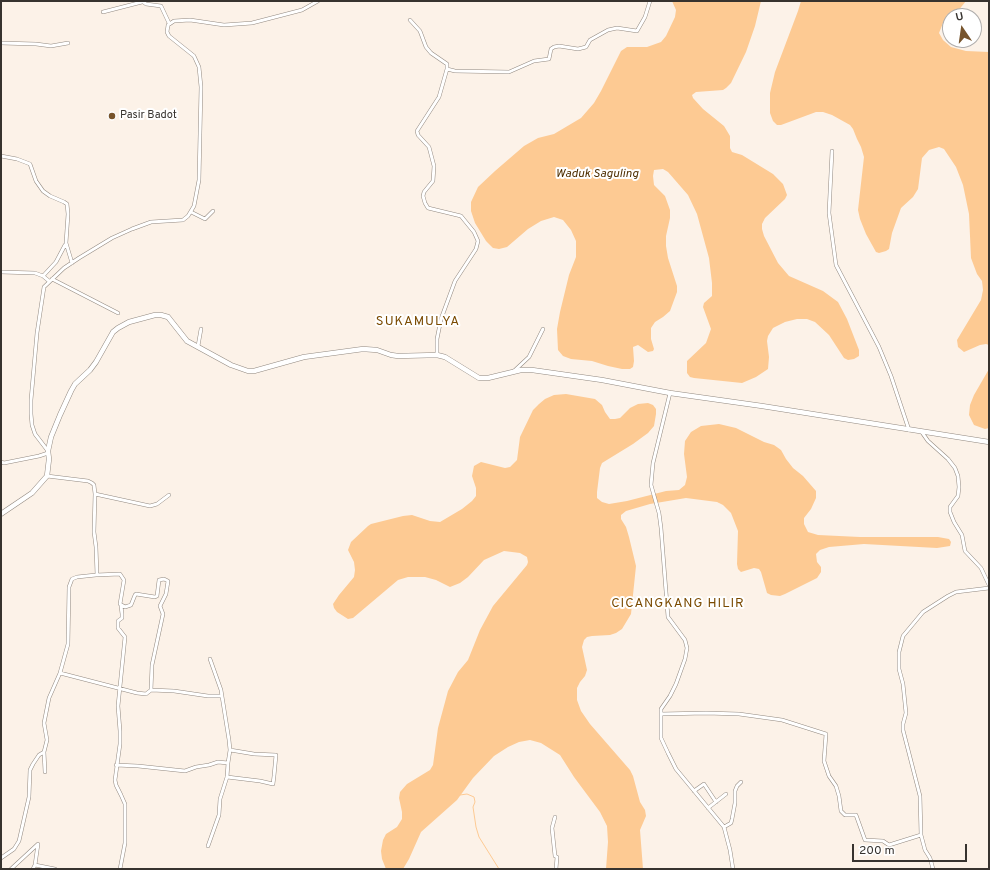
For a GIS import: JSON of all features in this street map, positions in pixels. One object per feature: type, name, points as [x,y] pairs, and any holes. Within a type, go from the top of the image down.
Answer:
[{"type":"main road","points":[[1,514],[32,493],[46,476],[49,469],[48,452],[54,428],[75,384],[96,362],[110,336],[118,328],[129,322],[155,315],[164,315],[168,318],[184,338],[231,365],[248,371],[254,371],[304,357],[363,349],[376,350],[398,356],[436,355],[446,357],[480,378],[488,378],[521,370],[532,370],[602,380],[670,393],[989,442]]},
{"type":"street","points":[[1,462],[4,463],[38,456],[48,452],[35,434],[32,426],[31,400],[44,287],[52,278],[99,245],[132,229],[151,222],[183,220],[191,212],[194,206],[199,180],[200,73],[197,61],[194,56],[169,36],[167,28],[169,23],[161,6],[146,4],[142,1],[102,12]]},
{"type":"street","points":[[169,23],[174,21],[190,20],[224,25],[252,24],[302,10],[318,1]]},
{"type":"street","points":[[447,69],[463,72],[509,72],[534,61],[549,59],[551,49],[554,47],[559,46],[578,49],[586,47],[590,40],[608,30],[617,28],[637,31],[645,17],[650,1]]},
{"type":"street","points":[[410,20],[420,31],[426,47],[431,54],[447,64],[439,97],[417,131],[418,135],[429,147],[434,166],[433,182],[424,192],[423,196],[425,203],[428,208],[460,216],[474,232],[478,241],[476,249],[455,281],[443,313],[437,339],[436,355]]},
{"type":"street","points":[[1,43],[51,46],[68,43]]},
{"type":"street","points":[[832,151],[829,214],[836,265],[879,347],[891,376],[909,430]]},
{"type":"street","points":[[1,156],[17,159],[30,164],[36,180],[43,191],[67,204],[68,214],[66,243],[72,263]]},
{"type":"street","points":[[191,212],[205,219],[213,210]]},
{"type":"street","points":[[43,276],[56,262],[66,243]]},
{"type":"street","points":[[1,272],[35,273],[43,276],[49,281]]},
{"type":"street","points":[[52,278],[118,312]]},
{"type":"street","points":[[198,346],[201,329]]},
{"type":"street","points":[[513,372],[529,357],[543,329]]},
{"type":"street","points":[[670,393],[653,463],[651,484],[659,513],[664,554],[668,617],[685,640],[687,648],[685,659],[676,684],[662,708],[661,738],[676,769],[724,827],[733,869]]},
{"type":"street","points":[[921,431],[928,441],[948,459],[955,468],[958,476],[958,496],[950,507],[950,512],[962,535],[965,551],[981,568],[989,587],[956,592],[923,612],[904,636],[899,652],[899,665],[903,684],[906,713],[903,730],[920,796],[921,835],[925,850],[930,858],[933,869]]},
{"type":"street","points":[[46,476],[92,482],[94,485],[94,532],[97,575]]},
{"type":"street","points":[[95,494],[150,506],[169,496]]},
{"type":"street","points":[[45,772],[44,752],[47,740],[44,723],[49,698],[60,673],[68,644],[70,581],[77,576],[120,574],[124,580],[120,600],[122,618],[118,621],[118,628],[125,637],[118,716],[120,732],[115,780],[125,804],[125,843],[120,869]]},
{"type":"street","points":[[121,606],[125,607],[131,605],[136,594],[157,596],[160,580],[164,579],[168,581],[166,594],[160,606],[163,614],[152,665],[151,690]]},
{"type":"street","points":[[208,846],[219,815],[220,799],[227,777],[230,750],[222,696],[218,678],[210,659]]},
{"type":"street","points":[[60,673],[120,689],[146,694],[151,690],[222,696]]},
{"type":"street","points":[[661,714],[739,714],[782,720],[826,734],[824,761],[829,776],[836,786],[841,811],[845,815],[856,816],[865,840],[883,841],[889,845],[921,835]]},
{"type":"street","points":[[227,777],[273,784],[274,776],[276,755],[254,754],[230,750]]},
{"type":"street","points":[[1,858],[14,849],[19,841],[29,796],[30,770],[39,755],[44,752]]},
{"type":"street","points":[[116,765],[185,771],[218,762],[228,763]]},
{"type":"street","points":[[724,827],[731,823],[735,791],[741,782]]},
{"type":"street","points":[[694,791],[704,784],[716,802]]},
{"type":"street","points":[[708,808],[726,794]]},
{"type":"street","points":[[555,817],[552,828],[555,856],[558,857],[556,869]]},
{"type":"street","points":[[11,869],[38,844],[33,869]]},
{"type":"street","points":[[35,865],[55,869]]},
{"type":"water","name":"Waduk Saguling","points":[[672,1],[761,1],[755,26],[746,52],[731,83],[723,90],[696,92],[692,95],[703,109],[724,126],[730,136],[730,148],[732,152],[742,155],[773,174],[783,184],[787,195],[785,199],[765,218],[762,224],[764,236],[778,263],[789,276],[823,291],[838,302],[847,319],[859,350],[859,356],[854,359],[848,360],[844,358],[829,335],[815,322],[807,319],[797,319],[785,322],[773,328],[767,341],[769,357],[768,369],[756,377],[742,383],[690,377],[687,373],[687,361],[706,343],[711,329],[703,307],[704,303],[712,296],[709,258],[697,214],[688,195],[668,172],[663,169],[654,170],[654,185],[665,196],[670,210],[666,246],[668,258],[677,286],[677,292],[670,311],[655,322],[651,328],[653,351],[648,352],[638,345],[633,347],[634,361],[633,367],[630,369],[622,369],[592,361],[571,359],[563,356],[558,350],[557,329],[560,312],[569,275],[576,257],[576,241],[571,230],[563,220],[554,217],[541,221],[528,229],[507,247],[499,249],[493,248],[486,241],[475,223],[471,211],[471,202],[478,187],[524,146],[538,138],[554,134],[581,118],[594,103],[621,51],[627,47],[647,47],[661,42],[666,36],[675,17],[676,10]]},
{"type":"water","points":[[801,1],[966,1],[960,8],[942,8],[942,26],[939,33],[942,38],[942,48],[989,52],[989,345],[980,345],[964,352],[958,347],[957,340],[981,300],[983,290],[982,281],[977,274],[971,258],[969,214],[963,185],[956,167],[944,149],[939,147],[929,150],[922,158],[918,189],[913,197],[901,208],[892,233],[889,249],[879,253],[876,252],[860,219],[858,210],[864,157],[861,147],[850,125],[832,115],[823,112],[816,112],[781,125],[777,125],[773,121],[770,113],[770,93],[775,72]]},
{"type":"water","points":[[989,369],[989,428],[985,429],[974,425],[969,415],[970,405],[974,395]]},
{"type":"water","points":[[566,394],[595,399],[602,405],[610,419],[620,418],[630,408],[638,404],[648,403],[653,405],[656,409],[654,426],[648,433],[602,463],[600,468],[597,498],[602,502],[609,504],[666,491],[679,490],[685,485],[687,477],[684,454],[685,441],[691,432],[701,426],[719,424],[736,428],[764,442],[774,445],[781,450],[793,468],[803,476],[816,491],[816,498],[811,509],[804,518],[804,524],[808,532],[818,535],[860,537],[938,537],[949,539],[951,542],[950,546],[937,548],[864,544],[829,547],[820,550],[816,554],[817,562],[821,567],[821,572],[817,578],[780,596],[767,593],[759,569],[754,568],[741,572],[738,569],[738,531],[731,513],[723,505],[717,502],[686,498],[650,504],[626,511],[621,515],[621,519],[626,527],[636,566],[631,614],[622,629],[616,633],[587,637],[584,640],[582,647],[587,670],[577,688],[577,700],[581,711],[590,724],[630,770],[633,776],[640,802],[645,810],[646,816],[640,830],[643,869],[606,869],[608,842],[607,826],[600,812],[560,755],[541,743],[530,740],[519,742],[494,756],[473,778],[457,800],[421,832],[403,869],[386,869],[381,851],[383,840],[386,834],[397,827],[402,819],[399,798],[400,792],[407,784],[430,770],[433,765],[438,728],[448,691],[458,672],[468,660],[480,630],[493,606],[528,562],[527,557],[520,553],[504,551],[484,560],[468,577],[460,583],[450,587],[436,580],[425,577],[408,577],[398,580],[353,618],[348,619],[337,612],[333,604],[354,577],[354,562],[348,550],[351,542],[371,524],[412,515],[430,521],[440,522],[462,509],[476,496],[476,488],[472,476],[474,466],[481,462],[505,468],[510,467],[517,460],[520,437],[533,410],[545,399],[554,395]]},
{"type":"waterway","points":[[460,795],[467,794],[474,797],[475,802],[473,807],[479,837],[499,869]]},
{"type":"place","name":"Pasir Badot","points":[[112,116]]},
{"type":"district","name":"SUKAMULYA","points":[[418,322]]},
{"type":"district","name":"CICANGKANG HILIR","points":[[678,604]]}]
